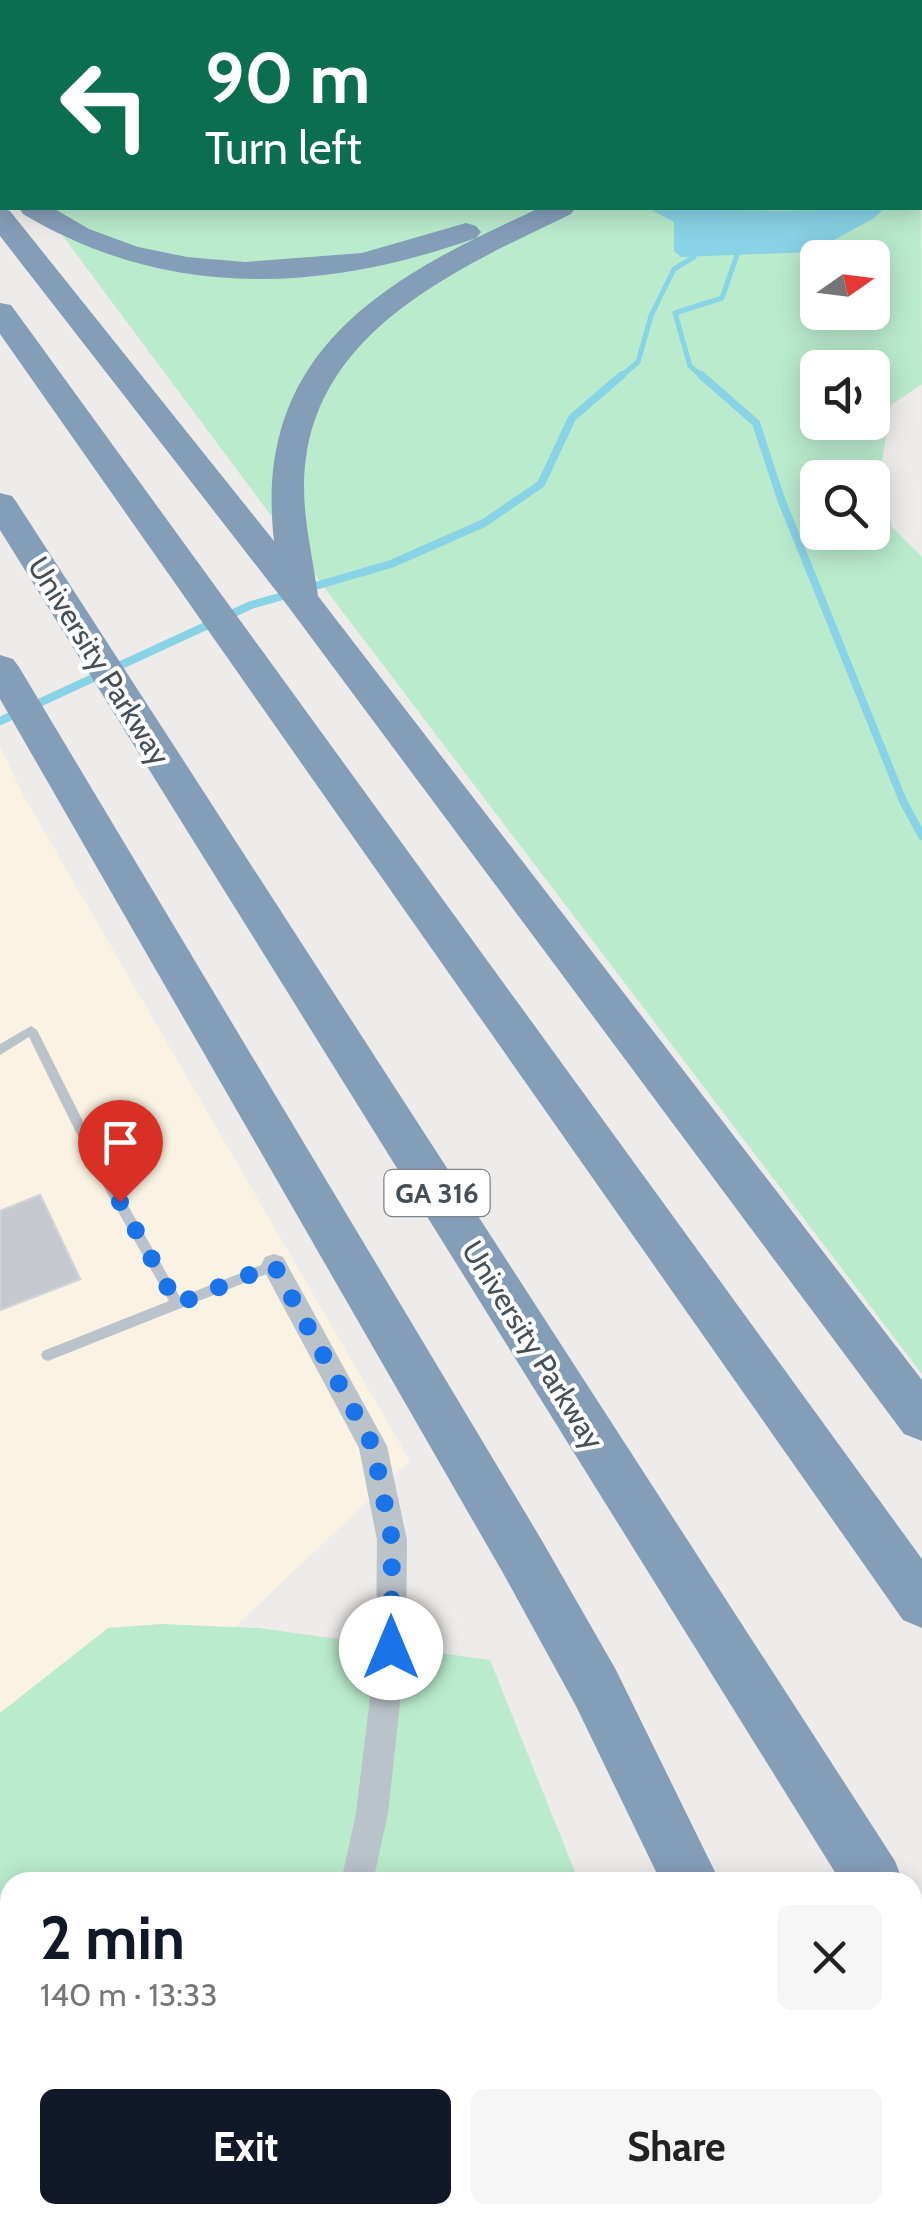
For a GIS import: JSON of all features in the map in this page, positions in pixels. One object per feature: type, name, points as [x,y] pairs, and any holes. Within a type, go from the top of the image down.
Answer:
[{"type":"highway","points":[[36,210],[84,238],[141,256],[208,267],[287,270],[364,262],[417,249],[513,210]]},
{"type":"highway","points":[[300,597],[288,508],[289,454],[310,393],[329,363],[350,338],[420,282],[557,210]]},
{"type":"highway","points":[[0,217],[300,597],[922,1420]]},
{"type":"highway","points":[[0,312],[922,1603]]},
{"type":"highway","name":"University Parkway","points":[[0,503],[868,1872]]},
{"type":"highway","points":[[0,667],[34,731],[522,1556],[596,1688],[686,1872]]},
{"type":"highway","points":[[0,685],[34,731]]},
{"type":"street","points":[[274,1265],[373,1446],[392,1540],[391,1648],[372,1813],[359,1872]]},
{"type":"lane","points":[[0,1050],[31,1030],[101,1169],[177,1304]]},
{"type":"lane","points":[[48,1354],[274,1265]]},
{"type":"shaded area","points":[[0,746],[22,793],[410,1461],[0,1849]]},
{"type":"green space","points":[[43,210],[921,210],[922,384],[891,405],[890,411],[890,350],[800,350],[800,440],[885,440],[882,460],[800,460],[800,550],[890,550],[890,518],[892,527],[922,557],[922,1374],[342,611]]},
{"type":"green space","points":[[161,1624],[259,1628],[490,1660],[575,1872],[0,1872],[0,1713],[108,1628]]},
{"type":"water","points":[[652,210],[883,210],[834,240],[800,240],[800,252],[681,257],[674,251],[674,222]]},
{"type":"building","points":[[40,1195],[80,1279],[0,1310],[0,1211]]},
{"type":"waterway","points":[[704,378],[690,366],[675,313],[722,298],[737,255]]},
{"type":"waterway","points":[[619,378],[638,362],[651,316],[674,269],[694,257]]},
{"type":"waterway","points":[[305,589],[391,564],[484,523],[541,484],[572,418],[622,375]]},
{"type":"waterway","points":[[701,375],[756,423],[781,499],[903,801],[922,836]]},
{"type":"waterway","points":[[0,721],[251,605],[290,594]]},
{"type":"route","points":[[120,1202],[177,1304],[274,1265],[373,1446],[392,1540],[391,1648]]}]
